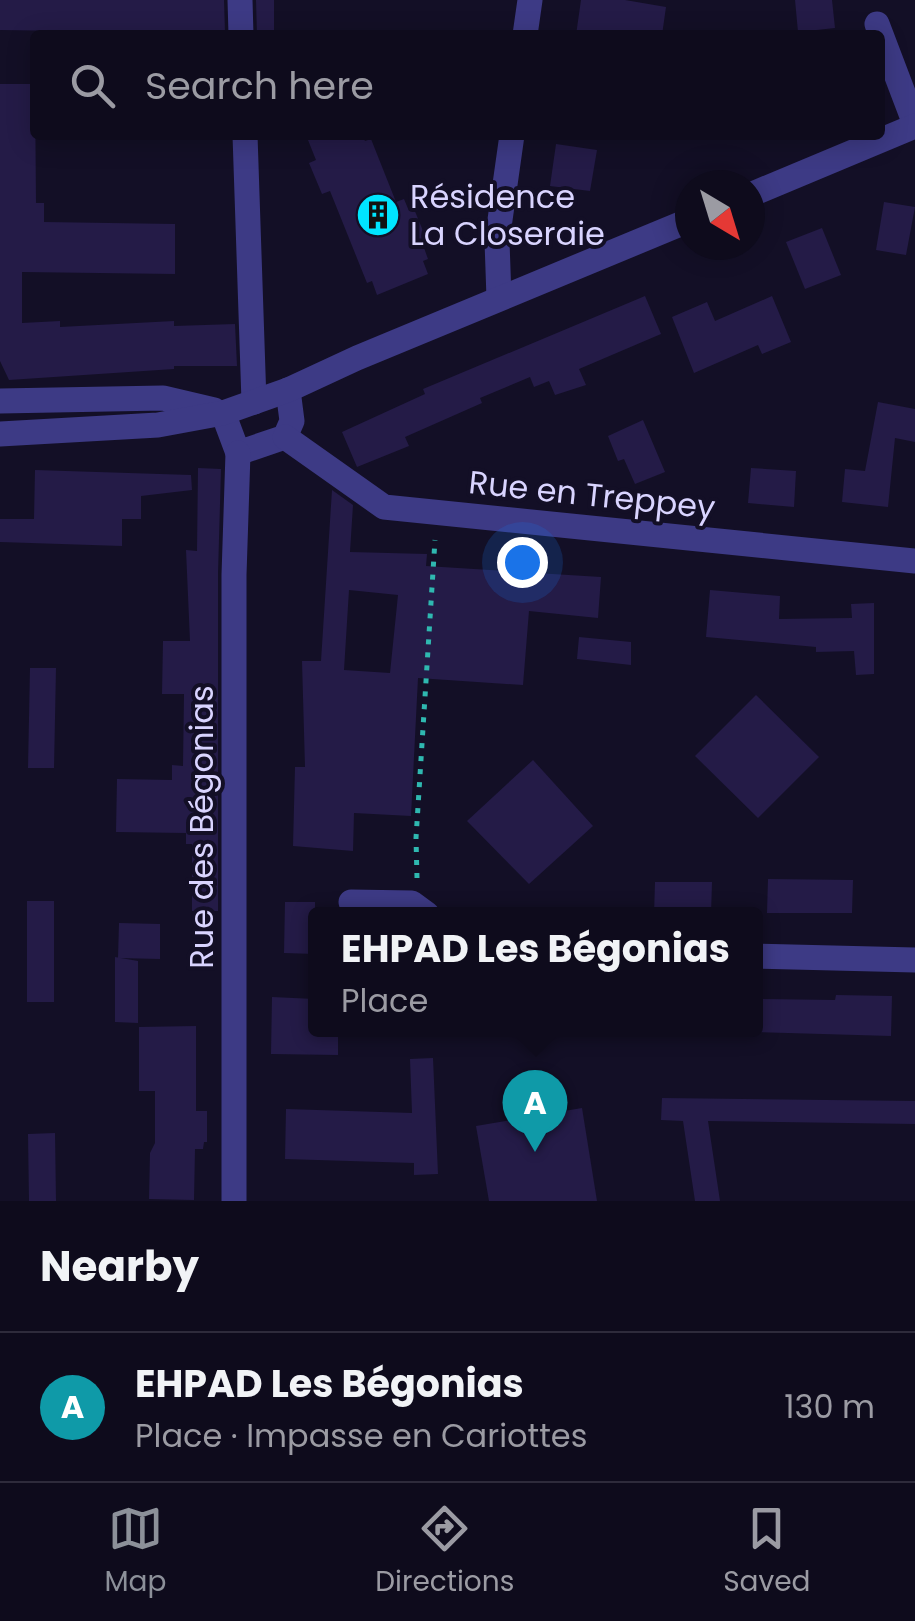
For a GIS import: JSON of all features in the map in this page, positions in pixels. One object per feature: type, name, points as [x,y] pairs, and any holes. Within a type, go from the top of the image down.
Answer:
[{"type":"street","points":[[240,0],[241,30]]},
{"type":"street","points":[[526,30],[530,0]]},
{"type":"street","points":[[877,24],[879,30]]},
{"type":"street","points":[[885,45],[915,125],[885,138]]},
{"type":"street","points":[[245,140],[254,402]]},
{"type":"street","points":[[499,298],[498,241],[511,140]]},
{"type":"street","points":[[765,189],[880,140]]},
{"type":"street","points":[[0,434],[158,425],[223,413],[288,390],[675,226]]},
{"type":"street","points":[[223,413],[238,453],[285,437],[292,421],[288,390]]},
{"type":"street","points":[[0,401],[164,398],[223,413]]},
{"type":"street","name":"Rue en Treppey","points":[[285,437],[384,507],[915,560]]},
{"type":"street","name":"Rue des Bégonias","points":[[234,1201],[234,575],[238,453]]},
{"type":"street","points":[[351,902],[412,903],[418,907]]},
{"type":"street","points":[[763,956],[915,960]]},
{"type":"path","points":[[424,907],[417,880],[416,838],[432,552],[442,513]]},
{"type":"building","points":[[0,0],[224,0],[225,30],[0,30]]},
{"type":"building","points":[[256,0],[274,0],[274,30],[257,30]]},
{"type":"building","points":[[581,0],[625,0],[666,7],[663,30],[577,30]]},
{"type":"building","points":[[795,0],[832,0],[835,28],[798,30]]},
{"type":"building","points":[[0,84],[30,84],[36,203],[44,203],[44,222],[175,224],[175,274],[22,272],[22,323],[60,321],[60,327],[174,321],[174,326],[235,324],[237,366],[174,366],[9,380],[0,361]]},
{"type":"building","name":"Résidence La Closeraie","points":[[308,140],[371,140],[396,202],[404,199],[409,211],[414,209],[428,243],[423,245],[428,259],[423,261],[428,274],[377,295],[372,281],[367,283],[330,191],[322,194],[309,163],[316,160]]},
{"type":"building","points":[[556,144],[597,150],[590,191],[550,186]]},
{"type":"building","points":[[884,202],[915,207],[906,255],[876,250]]},
{"type":"building","points":[[822,228],[841,275],[805,289],[786,242]]},
{"type":"building","points":[[645,296],[661,334],[579,369],[586,385],[555,395],[549,381],[534,387],[530,377],[405,437],[409,446],[357,467],[342,432],[425,394],[423,389]]},
{"type":"building","points":[[772,296],[791,342],[762,354],[758,345],[694,373],[672,317],[707,302],[715,321]]},
{"type":"building","points":[[878,402],[915,409],[915,442],[895,438],[888,507],[842,502],[845,469],[865,471]]},
{"type":"building","points":[[643,420],[665,472],[635,484],[624,459],[618,461],[608,436]]},
{"type":"building","points":[[198,468],[221,469],[218,911],[192,911],[192,844],[186,844],[186,833],[116,832],[117,779],[172,780],[172,765],[183,766],[184,694],[162,694],[163,641],[190,641],[186,550],[197,551]]},
{"type":"building","points":[[751,468],[796,471],[794,507],[748,503]]},
{"type":"building","points":[[35,470],[191,475],[192,490],[141,496],[141,519],[122,519],[122,546],[0,542],[0,519],[34,519]]},
{"type":"building","points":[[332,490],[353,505],[350,552],[427,554],[426,566],[601,577],[598,618],[529,611],[523,685],[418,678],[411,816],[354,813],[353,851],[293,846],[295,767],[305,767],[302,661],[321,661]],"holes":[[[349,590],[398,595],[390,673],[344,670]]]},
{"type":"building","points":[[710,590],[780,596],[779,619],[852,618],[851,604],[874,603],[874,674],[856,675],[854,651],[816,652],[816,647],[706,637]]},
{"type":"building","points":[[579,637],[631,642],[631,665],[577,659]]},
{"type":"building","points":[[30,668],[56,668],[54,768],[28,768]]},
{"type":"building","points":[[756,695],[819,757],[758,818],[695,756]]},
{"type":"building","points":[[533,760],[593,826],[529,884],[467,821]]},
{"type":"building","points":[[768,879],[853,880],[852,913],[767,913]]},
{"type":"building","points":[[655,882],[712,882],[711,907],[654,907]]},
{"type":"building","points":[[27,901],[54,901],[54,1002],[27,1002]]},
{"type":"building","points":[[285,902],[315,902],[315,907],[308,907],[308,954],[284,953]]},
{"type":"building","points":[[119,923],[160,924],[160,959],[118,958]]},
{"type":"building","points":[[115,957],[138,961],[138,1023],[115,1022]]},
{"type":"building","points":[[836,995],[892,996],[891,1036],[763,1032],[763,999],[835,1000]]},
{"type":"building","points":[[272,997],[308,999],[308,1037],[338,1037],[338,1055],[271,1054]]},
{"type":"building","points":[[196,1026],[196,1111],[207,1111],[207,1142],[203,1149],[195,1149],[194,1200],[149,1199],[155,1091],[139,1091],[139,1027]]},
{"type":"building","points":[[433,1058],[438,1174],[414,1175],[414,1163],[285,1159],[286,1109],[412,1113],[410,1059]]},
{"type":"building","points":[[662,1098],[915,1101],[915,1124],[708,1121],[720,1201],[695,1201],[683,1121],[661,1120]]},
{"type":"building","points":[[582,1108],[597,1201],[489,1201],[476,1126]]},
{"type":"building","points":[[55,1133],[56,1201],[29,1201],[28,1134]]},
{"type":"place","name":"Résidence La Closeraie","points":[[378,215]]},
{"type":"place","name":"EHPAD Les Bégonias","points":[[535,1152]]}]
